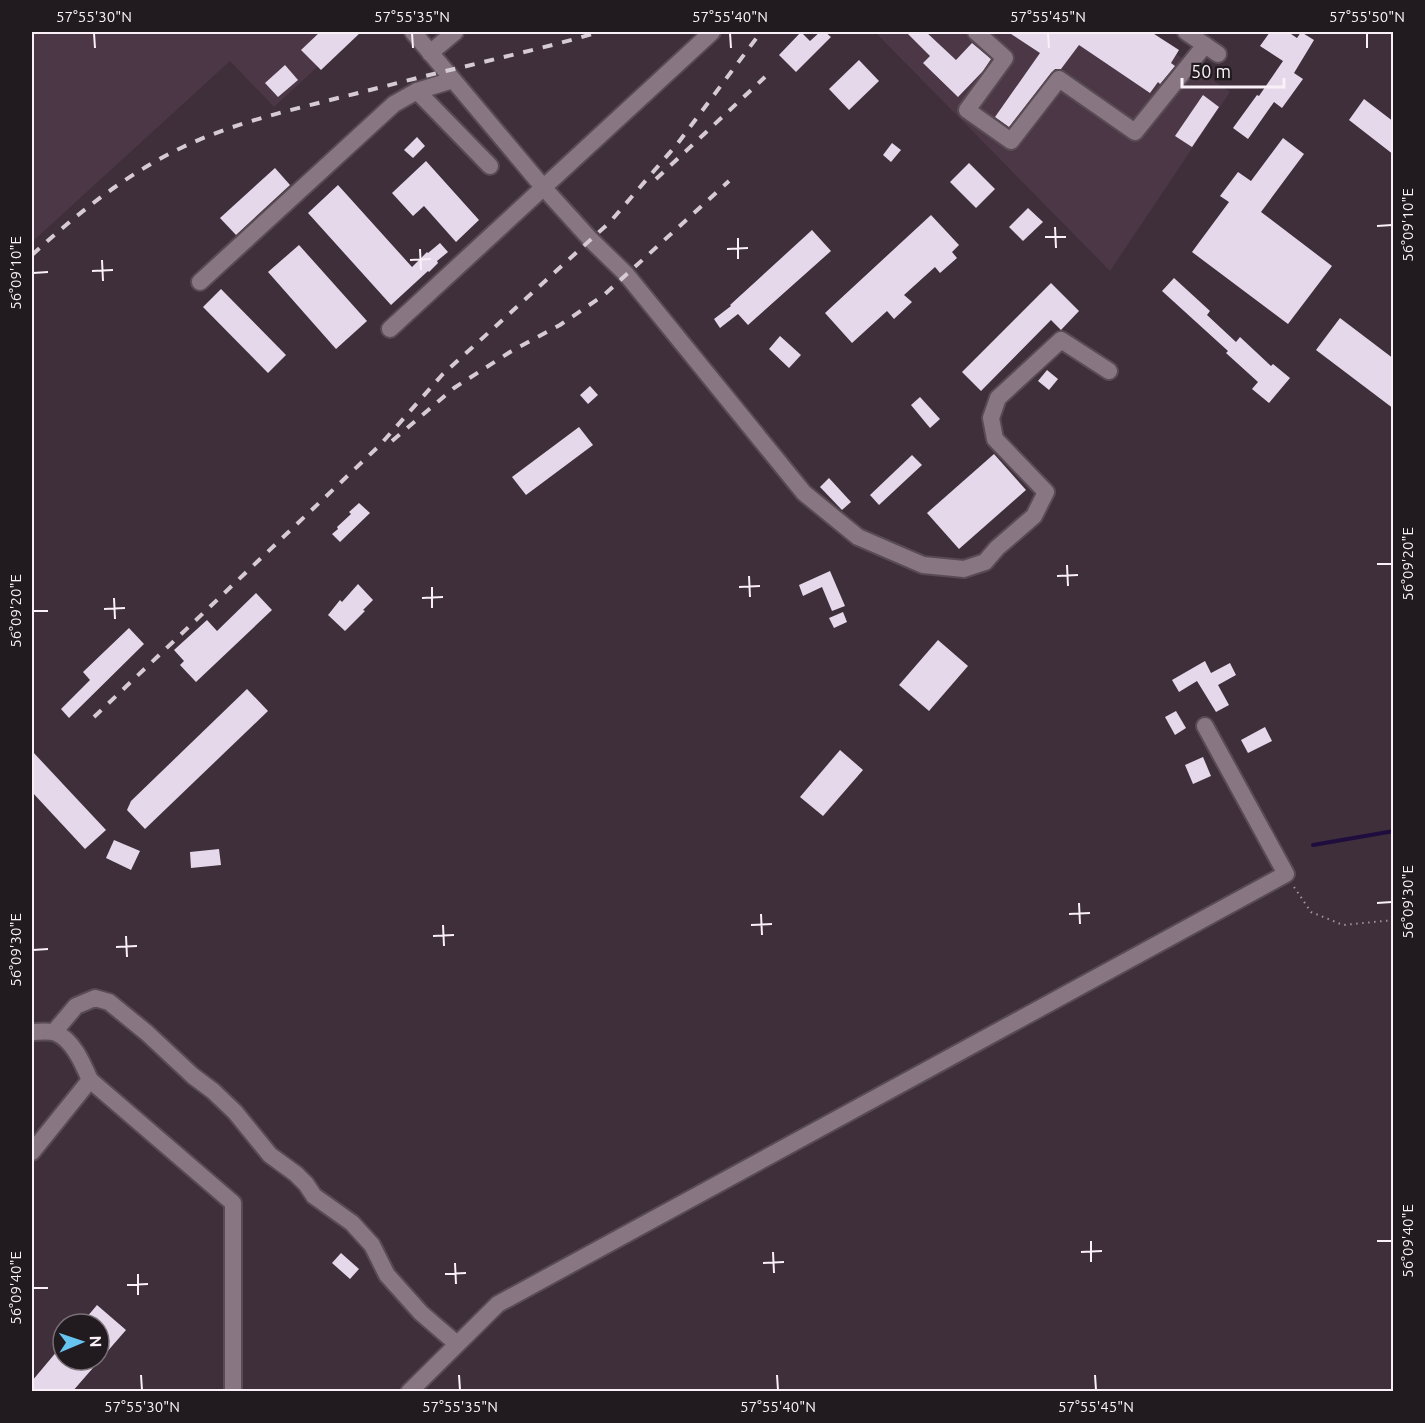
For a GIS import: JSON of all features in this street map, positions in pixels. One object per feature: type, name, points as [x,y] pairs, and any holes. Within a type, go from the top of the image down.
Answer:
[{"type":"lane","points":[[413,32],[543,187],[591,240],[626,274],[804,493],[858,537],[923,565],[964,569],[985,562],[997,548],[1034,516],[1046,492],[995,439],[991,418],[998,398],[1061,340],[1109,371]]},
{"type":"lane","points":[[430,53],[455,32]]},
{"type":"lane","points":[[390,328],[712,32]]},
{"type":"lane","points":[[976,32],[1005,58],[968,110],[1011,141],[1059,79],[1135,132],[1212,49],[1186,32]]},
{"type":"lane","points":[[200,282],[394,104],[417,91],[453,80]]},
{"type":"lane","points":[[417,91],[490,166]]},
{"type":"lane","points":[[409,1392],[498,1304],[1286,874],[1205,726]]},
{"type":"lane","points":[[54,1032],[76,1006],[94,998],[109,1002],[213,1090],[236,1112],[270,1155],[296,1174],[314,1196],[352,1222],[372,1245],[387,1275],[421,1313],[457,1344]]},
{"type":"lane","points":[[32,1032],[59,1034],[76,1051],[90,1080],[233,1203],[233,1392]]},
{"type":"lane","points":[[32,1152],[90,1080]]},
{"type":"path","points":[[1286,874],[1311,912],[1343,925],[1394,920]]},
{"type":"shaded area","points":[[32,32],[355,32],[274,107],[230,61],[32,242]]},
{"type":"shaded area","points":[[875,32],[1145,32],[1230,92],[1110,271]]},
{"type":"building","points":[[320,32],[361,32],[321,70],[301,50]]},
{"type":"building","points":[[801,32],[810,41],[820,32],[825,32],[831,37],[796,72],[779,55]]},
{"type":"building","points":[[906,32],[926,32],[956,60],[972,43],[991,59],[983,71],[958,97],[923,63],[930,56]]},
{"type":"building","points":[[1008,32],[1151,32],[1179,50],[1171,63],[1175,66],[1150,93],[1079,45],[1061,69],[1055,69],[1051,73],[1009,127],[995,117],[1040,53]]},
{"type":"building","points":[[1270,32],[1288,32],[1297,38],[1301,32],[1314,40],[1294,73],[1303,79],[1282,108],[1274,102],[1248,139],[1233,128],[1283,61],[1260,46]]},
{"type":"building","points":[[859,60],[879,81],[849,110],[829,89]]},
{"type":"building","points":[[285,65],[298,80],[278,97],[265,83]]},
{"type":"building","points":[[1203,95],[1219,107],[1192,147],[1175,136]]},
{"type":"building","points":[[1364,99],[1394,122],[1394,155],[1349,120]]},
{"type":"building","points":[[417,137],[425,146],[413,158],[404,150]]},
{"type":"building","points":[[1283,138],[1304,154],[1261,212],[1332,266],[1288,324],[1192,252],[1229,202],[1220,196],[1238,172],[1251,181]]},
{"type":"building","points":[[892,143],[901,150],[891,162],[883,155]]},
{"type":"building","points":[[426,161],[479,220],[456,242],[424,206],[413,216],[392,193]]},
{"type":"building","points":[[969,163],[995,189],[976,208],[950,182]]},
{"type":"building","points":[[275,168],[290,185],[236,235],[220,218]]},
{"type":"building","points":[[338,185],[412,267],[440,243],[448,252],[391,305],[308,213]]},
{"type":"building","points":[[1028,208],[1043,222],[1023,241],[1009,227]]},
{"type":"building","points":[[931,215],[959,245],[952,252],[957,258],[940,273],[935,267],[904,295],[912,302],[894,319],[887,311],[852,343],[825,313]]},
{"type":"building","points":[[812,230],[831,251],[748,325],[738,314],[720,328],[714,319],[731,306]]},
{"type":"building","points":[[299,245],[367,321],[336,349],[268,272]]},
{"type":"building","points":[[1174,278],[1210,311],[1207,315],[1236,342],[1240,337],[1271,366],[1273,364],[1290,378],[1269,403],[1252,389],[1258,382],[1226,353],[1228,351],[1162,291]]},
{"type":"building","points":[[1051,283],[1079,311],[1061,330],[1051,320],[981,391],[962,372]]},
{"type":"building","points":[[221,289],[286,355],[268,373],[203,307]]},
{"type":"building","points":[[1340,318],[1394,359],[1394,409],[1316,350]]},
{"type":"building","points":[[780,336],[801,355],[789,368],[769,349]]},
{"type":"building","points":[[1047,370],[1058,379],[1049,390],[1038,381]]},
{"type":"building","points":[[590,386],[598,395],[588,404],[580,395]]},
{"type":"building","points":[[920,397],[940,419],[930,428],[911,405]]},
{"type":"building","points":[[579,427],[593,445],[526,495],[512,477]]},
{"type":"building","points":[[994,454],[1026,490],[959,549],[927,513]]},
{"type":"building","points":[[912,455],[922,465],[879,505],[870,495]]},
{"type":"building","points":[[829,478],[851,502],[842,510],[820,487]]},
{"type":"building","points":[[359,503],[370,513],[340,542],[332,534]]},
{"type":"building","points":[[830,571],[845,606],[832,611],[822,587],[803,596],[799,585]]},
{"type":"building","points":[[358,584],[373,600],[345,631],[328,615],[340,600],[342,602]]},
{"type":"building","points":[[256,593],[272,610],[196,682],[180,665],[184,661],[174,650],[207,620],[217,631]]},
{"type":"building","points":[[843,612],[847,622],[834,628],[829,618]]},
{"type":"building","points":[[129,628],[144,644],[69,718],[61,709],[90,680],[83,672]]},
{"type":"building","points":[[938,640],[968,666],[929,711],[899,685]]},
{"type":"building","points":[[1205,661],[1211,673],[1230,663],[1236,675],[1218,685],[1229,705],[1216,712],[1197,681],[1179,692],[1172,680]]},
{"type":"building","points":[[247,689],[268,711],[145,829],[127,810],[131,801]]},
{"type":"building","points":[[1176,711],[1186,728],[1175,735],[1165,717]]},
{"type":"building","points":[[1265,727],[1272,741],[1248,753],[1241,740]]},
{"type":"building","points":[[840,750],[863,770],[823,816],[800,797]]},
{"type":"building","points":[[32,751],[106,830],[85,849],[32,792]]},
{"type":"building","points":[[1203,757],[1211,776],[1193,784],[1185,765]]},
{"type":"building","points":[[114,840],[140,851],[131,870],[106,858]]},
{"type":"building","points":[[219,849],[221,865],[191,868],[190,852]]},
{"type":"building","points":[[341,1253],[359,1269],[350,1279],[332,1263]]},
{"type":"building","points":[[97,1305],[105,1312],[91,1312]]},
{"type":"building","points":[[111,1317],[126,1330],[111,1347]]},
{"type":"building","points":[[51,1358],[51,1372],[89,1372],[72,1392],[32,1392],[32,1381]]},
{"type":"waterway","points":[[1313,845],[1394,831]]},
{"type":"railway","points":[[32,255],[85,209],[122,182],[162,158],[201,139],[276,114],[599,32]]},
{"type":"railway","points":[[94,717],[380,445],[442,375],[610,222],[678,143],[761,32]]},
{"type":"railway","points":[[656,179],[765,77]]},
{"type":"railway","points":[[392,441],[454,388],[510,352],[560,325],[604,295],[729,181]]}]
